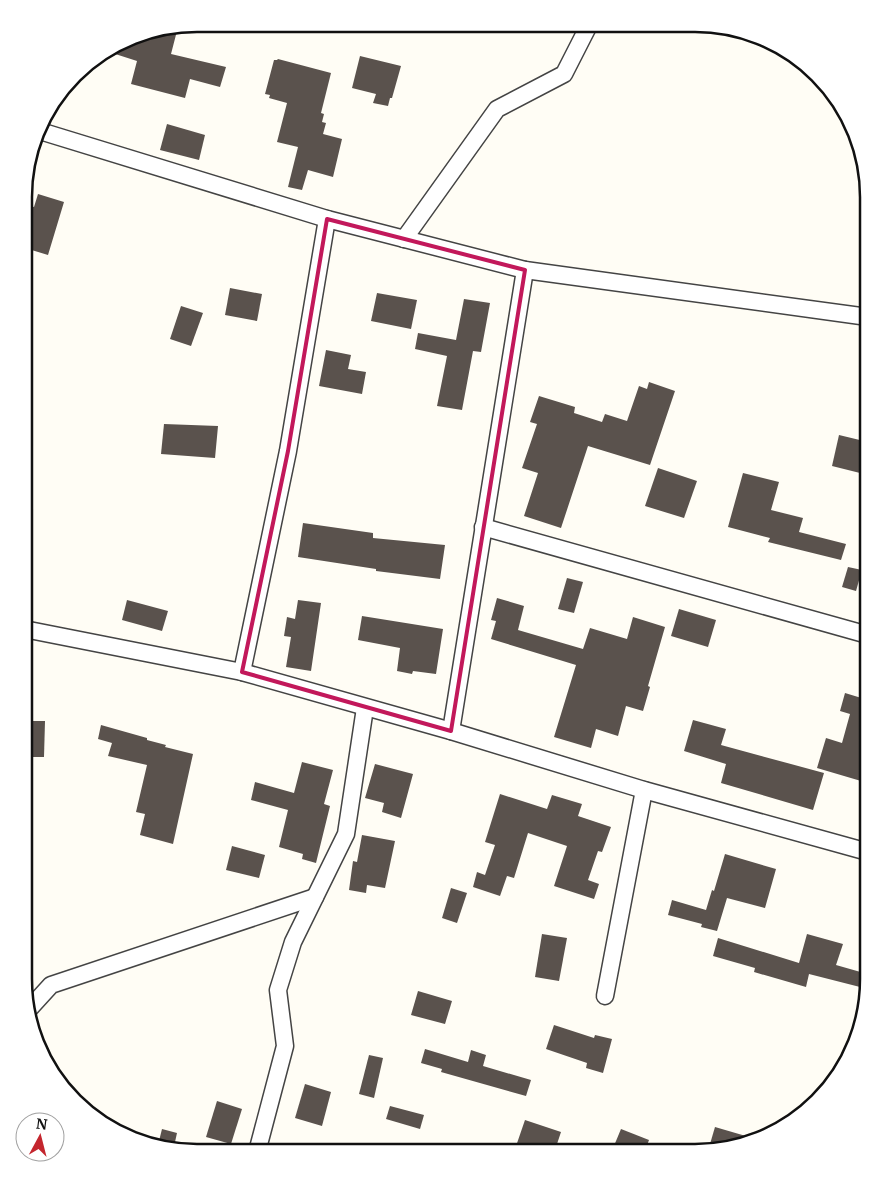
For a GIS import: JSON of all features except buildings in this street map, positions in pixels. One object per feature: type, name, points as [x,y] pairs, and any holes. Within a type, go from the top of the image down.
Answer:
[{"type":"street","points":[[404,239],[498,109],[564,74],[585,32]]},
{"type":"street","points":[[46,134],[327,219],[524,270],[860,316]]},
{"type":"street","points":[[242,672],[288,451],[327,219]]},
{"type":"street","points":[[451,731],[524,270]]},
{"type":"street","points":[[483,527],[859,633]]},
{"type":"street","points":[[32,631],[242,672],[451,731],[644,790],[859,850]]},
{"type":"street","points":[[259,1144],[285,1046],[278,990],[293,942],[346,834],[365,708]]},
{"type":"street","points":[[605,996],[644,790]]},
{"type":"street","points":[[35,1003],[51,985],[315,897]]},
{"type":"highlighted area","points":[[327,219],[525,270],[451,731],[242,672],[288,451]]}]
